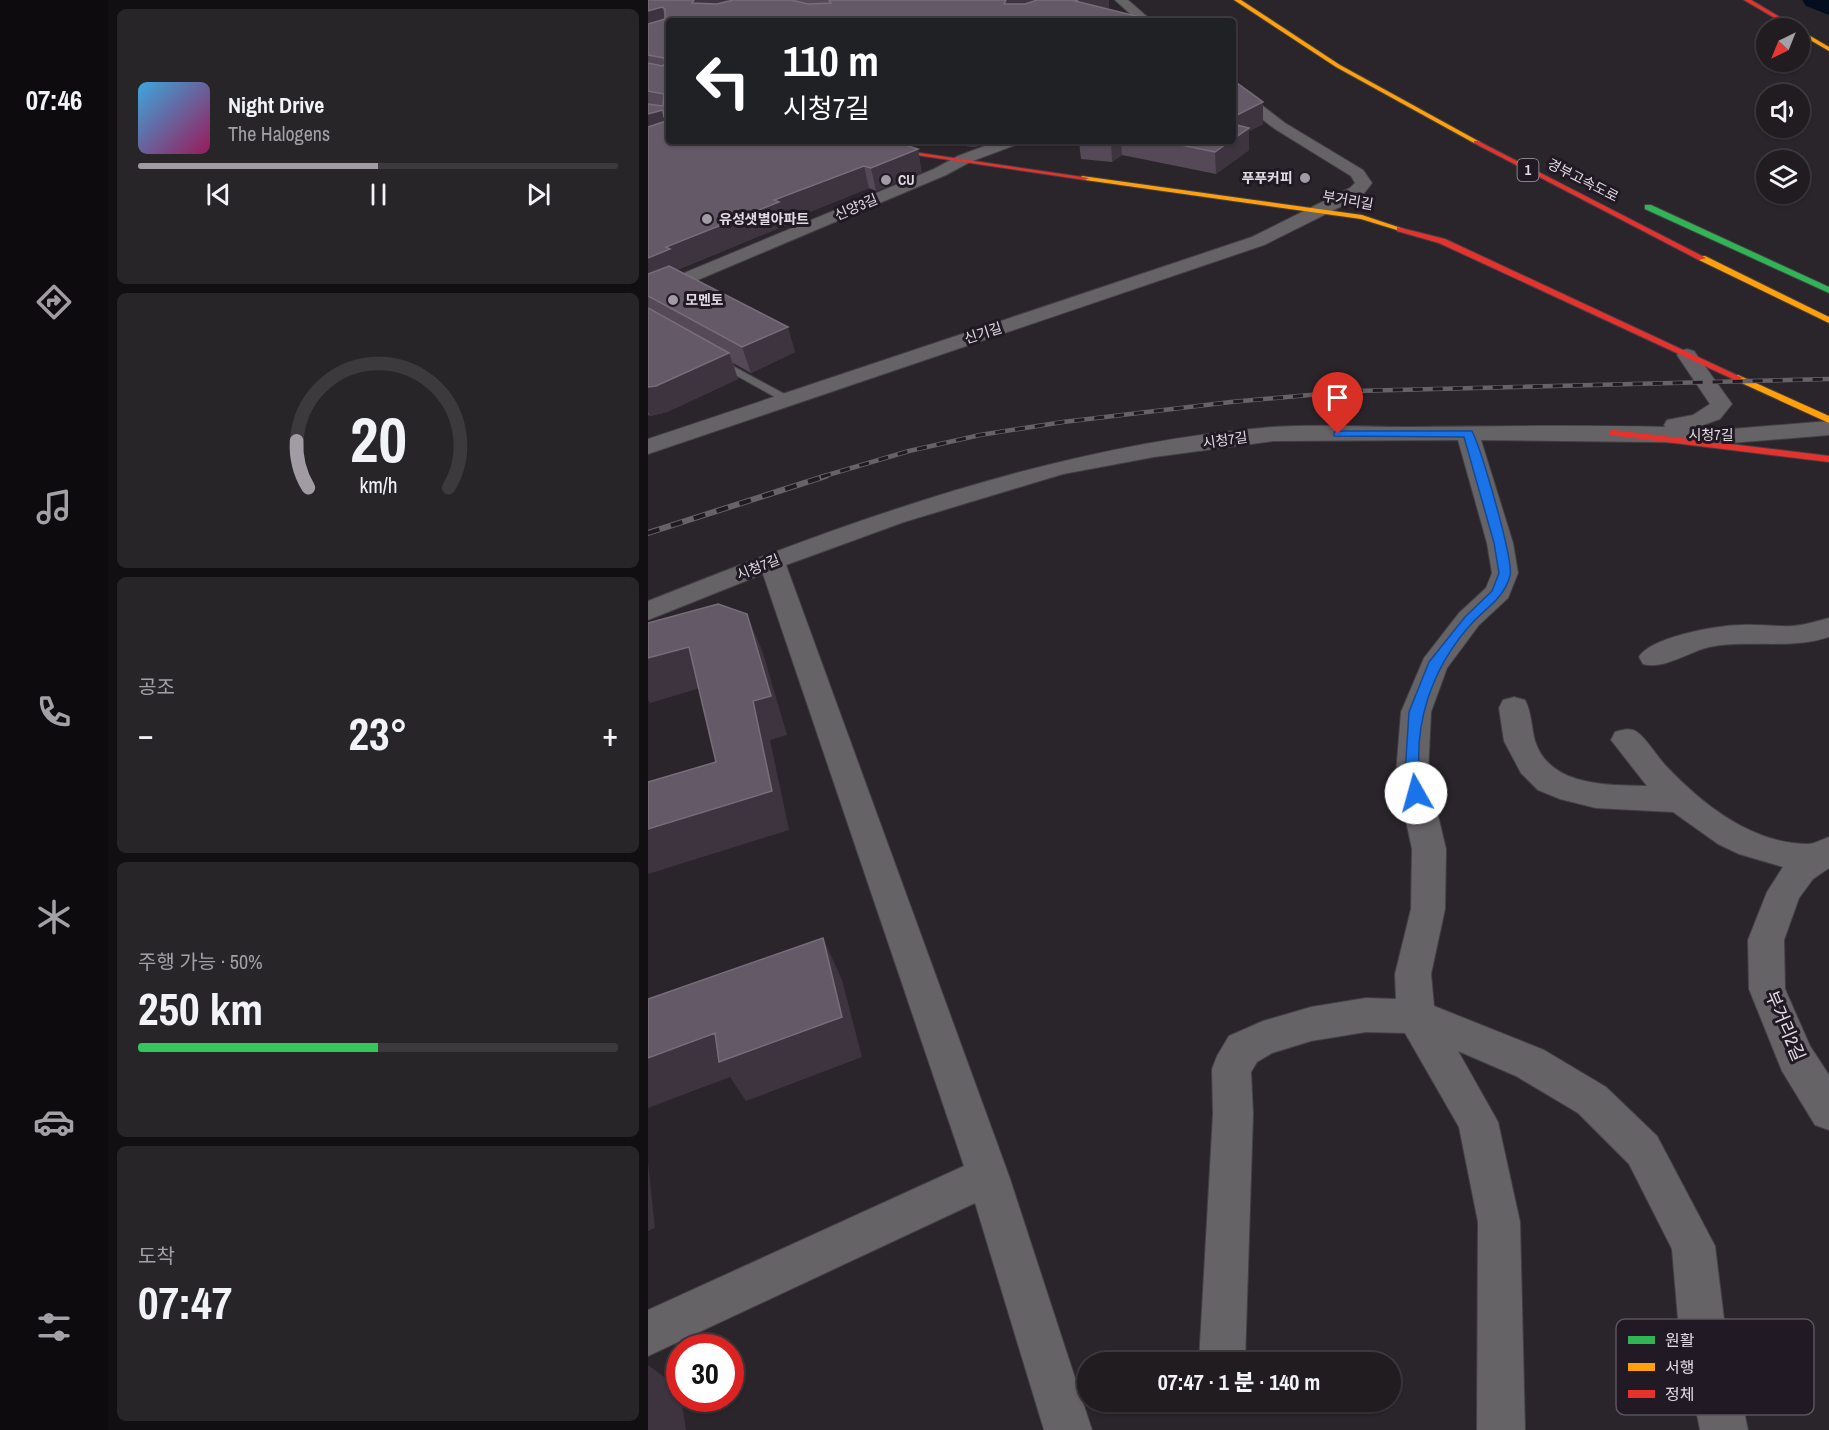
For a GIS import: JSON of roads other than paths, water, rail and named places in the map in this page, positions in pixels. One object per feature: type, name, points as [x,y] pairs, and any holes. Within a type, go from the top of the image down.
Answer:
[{"type":"main road","name":"경부고속도로","points":[[1238,0],[1378,89],[1474,141],[1585,200],[1829,320]]},
{"type":"main road","points":[[1747,0],[1778,18]]},
{"type":"main road","points":[[1810,38],[1829,49]]},
{"type":"main road","name":"부거리길","points":[[847,144],[1362,217],[1442,241],[1829,420]]},
{"type":"main road","name":"경부고속도로","points":[[1632,199],[1829,290]]},
{"type":"main road","points":[[1613,434],[1829,459]]},
{"type":"street","points":[[1121,0],[1142,18]]},
{"type":"street","name":"신기길","points":[[652,441],[786,399],[1258,241],[1356,192],[1364,183],[1357,173],[1280,126],[1236,92]]},
{"type":"street","name":"신양3길","points":[[648,296],[940,172],[964,159],[1005,144]]},
{"type":"street","points":[[1613,434],[1705,419],[1716,413],[1721,404],[1687,355]]},
{"type":"street","name":"시청7길","points":[[648,611],[772,561],[895,517],[1048,472],[1154,450],[1273,434],[1731,436],[1829,428]]},
{"type":"street","points":[[1468,434],[1500,543],[1505,573],[1498,592],[1469,620],[1434,665],[1416,712],[1412,774],[1429,849],[1428,909],[1413,974],[1416,1016],[1478,1122],[1499,1222],[1501,1430]]},
{"type":"street","points":[[772,561],[988,1176],[1068,1430]]},
{"type":"street","points":[[1653,657],[1670,649],[1711,637],[1743,634],[1784,638],[1808,635],[1829,627]]},
{"type":"street","points":[[1515,708],[1516,734],[1528,762],[1551,782],[1575,793],[1605,798],[1681,800]]},
{"type":"street","points":[[1626,740],[1652,774],[1701,818],[1736,838],[1774,852],[1822,854]]},
{"type":"street","name":"부거리2길","points":[[1822,854],[1801,869],[1784,892],[1767,940],[1767,990],[1796,1058],[1829,1111]]},
{"type":"street","points":[[1222,1352],[1233,1114],[1231,1069],[1243,1049],[1263,1038],[1311,1024],[1366,1015],[1416,1016],[1530,1063],[1592,1100],[1643,1150],[1693,1246],[1701,1319]]},
{"type":"street","points":[[648,1333],[988,1176]]},
{"type":"street","points":[[1721,1415],[1724,1430]]},
{"type":"lane","points":[[707,354],[786,399]]},
{"type":"waterway","points":[[1816,0],[1829,7]]},
{"type":"railway","points":[[821,477],[909,451],[980,435],[1063,422],[1231,402],[1355,391],[1829,379]]},
{"type":"railway","points":[[648,533],[826,476]]},
{"type":"place","name":"푸푸커피","points":[[1305,178]]},
{"type":"place","name":"CU","points":[[886,180]]},
{"type":"place","name":"유성샛별아파트","points":[[707,219]]},
{"type":"place","name":"모멘토","points":[[673,300]]}]
